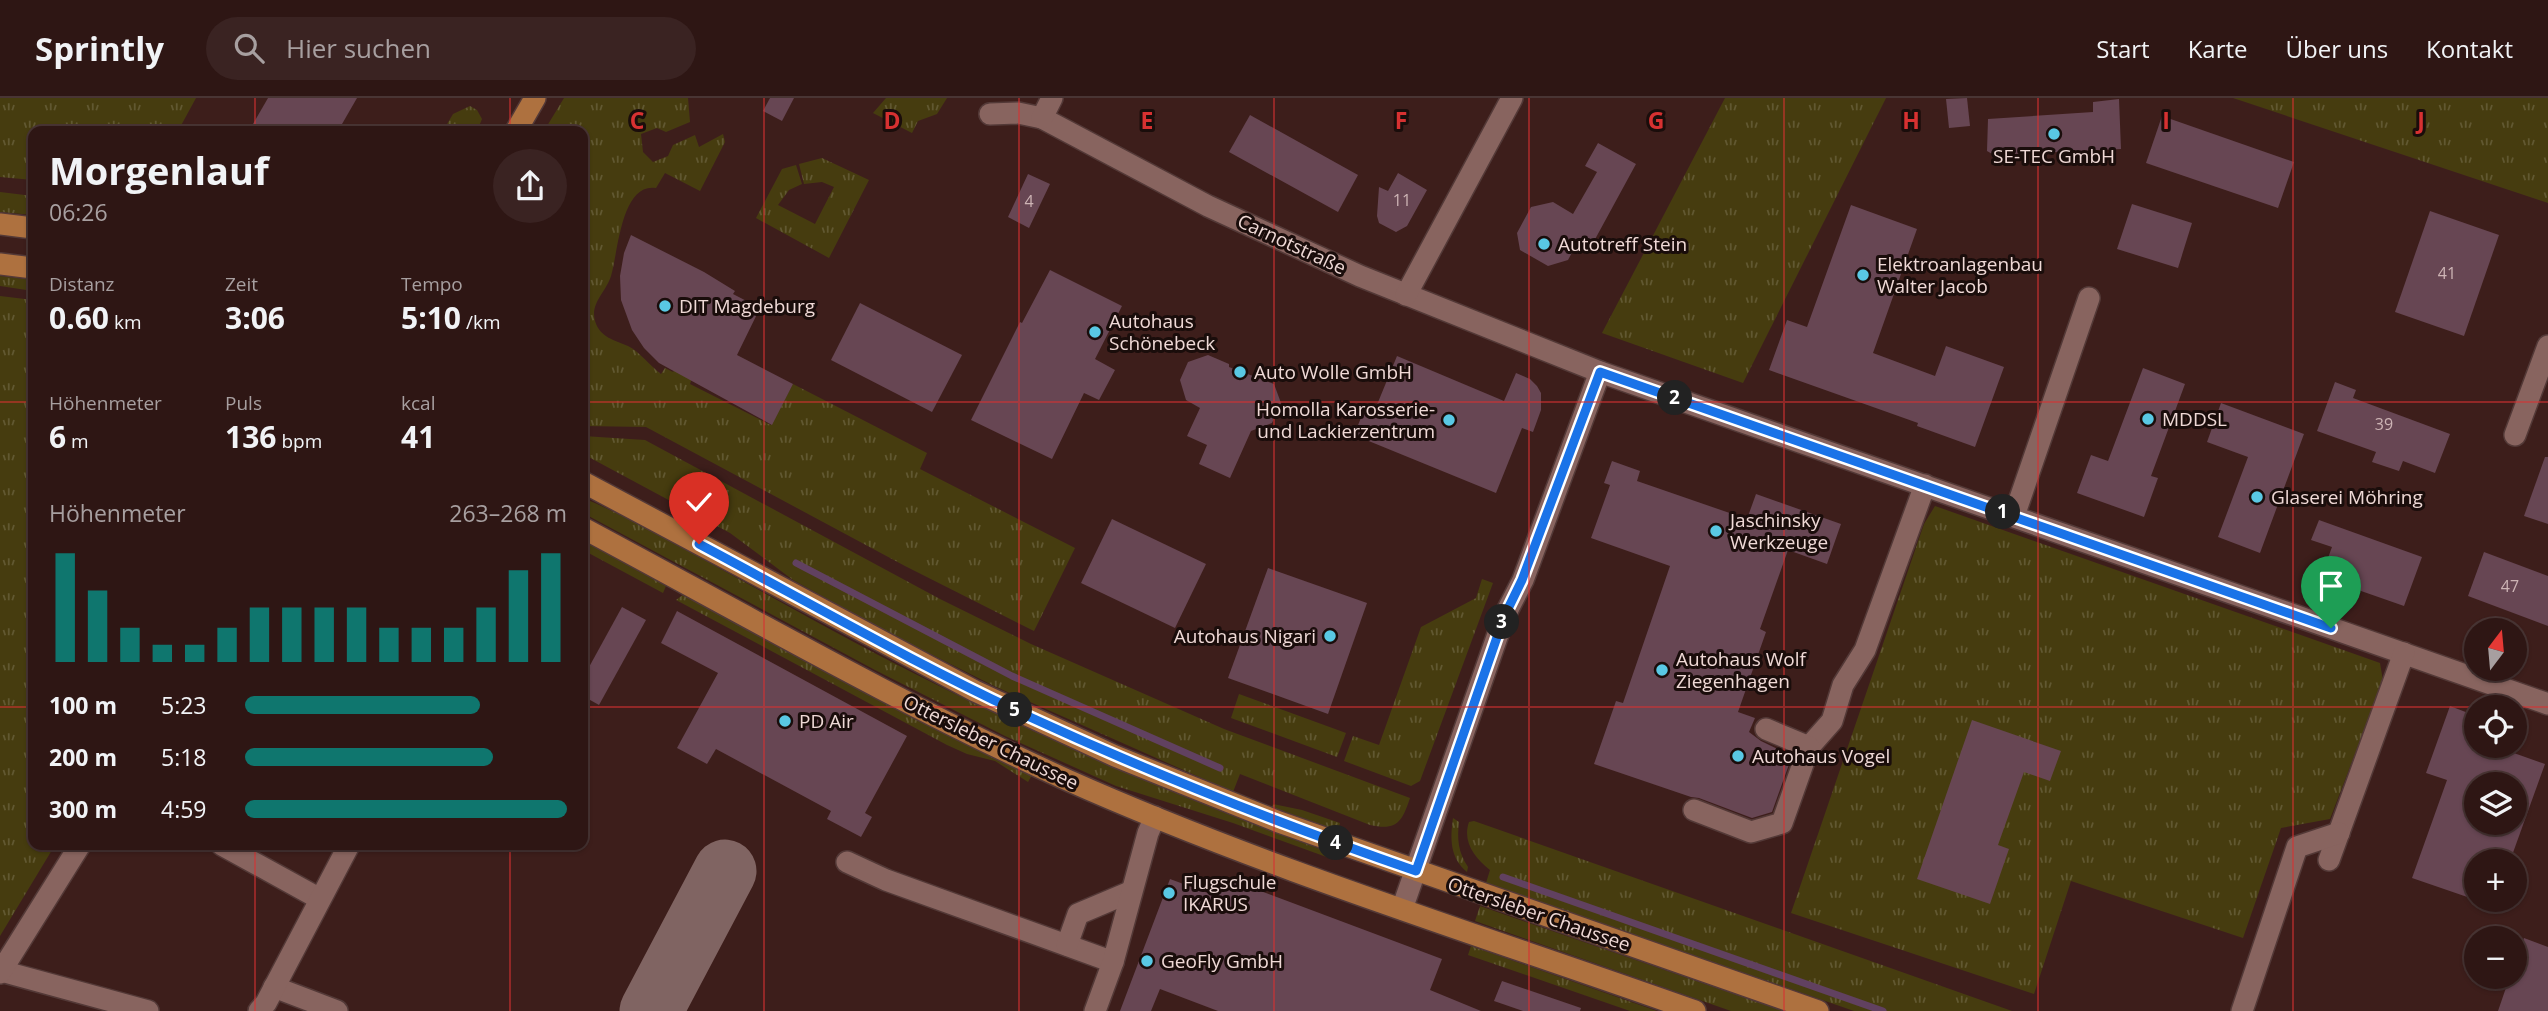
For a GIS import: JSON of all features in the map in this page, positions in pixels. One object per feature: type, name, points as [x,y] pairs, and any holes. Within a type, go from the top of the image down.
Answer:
[{"type":"main road","points":[[519,126],[536,98]]},
{"type":"main road","points":[[0,224],[28,227]]},
{"type":"main road","points":[[0,264],[28,267]]},
{"type":"main road","name":"Ottersleber Chaussee","points":[[588,484],[922,663],[1031,718],[1115,756],[1238,807],[1818,1011]]},
{"type":"main road","name":"Ottersleber Chaussee","points":[[588,531],[900,699],[1065,778],[1276,864],[1695,1011]]},
{"type":"street","points":[[1042,118],[1052,98]]},
{"type":"street","points":[[1406,295],[1449,191],[1512,98]]},
{"type":"street","name":"Carnotstraße","points":[[990,114],[1018,113],[1042,118],[1208,206],[1406,295],[1600,372],[2548,704]]},
{"type":"street","points":[[2014,516],[2089,298]]},
{"type":"street","points":[[2515,435],[2548,346]]},
{"type":"street","points":[[1402,909],[1504,617],[1522,580],[1600,372]]},
{"type":"street","points":[[1694,810],[1751,832],[1782,823],[1809,747],[1832,721],[1843,685],[1865,650],[1926,485]]},
{"type":"street","points":[[2329,860],[2404,653]]},
{"type":"street","points":[[1766,729],[1809,747]]},
{"type":"street","points":[[1095,1011],[1113,961],[1148,833],[1156,817]]},
{"type":"street","points":[[2242,1011],[2297,847],[2339,833]]},
{"type":"street","points":[[77,850],[0,972],[148,1011]]},
{"type":"street","points":[[231,850],[320,899]]},
{"type":"street","points":[[259,1011],[345,850]]},
{"type":"street","points":[[847,862],[886,880],[1113,961]]},
{"type":"street","points":[[1067,945],[1078,914],[1130,892]]},
{"type":"street","points":[[274,987],[337,1011]]},
{"type":"green space","points":[[0,98],[196,98],[181,126],[28,126],[28,180],[0,177]]},
{"type":"green space","points":[[564,98],[688,98],[690,122],[666,132],[657,128],[641,134],[643,152],[653,162],[668,156],[673,145],[695,135],[699,147],[723,134],[725,142],[700,191],[665,173],[656,188],[644,189],[635,196],[623,221],[609,282],[595,309],[597,327],[608,338],[632,349],[661,374],[665,368],[673,372],[676,367],[693,376],[690,384],[771,425],[793,384],[927,453],[920,469],[1075,548],[1034,631],[905,566],[646,427],[588,426],[588,126],[547,126]]},
{"type":"green space","points":[[886,98],[947,98],[937,114],[918,121],[912,133],[873,113]]},
{"type":"green space","points":[[1725,98],[1886,98],[1743,383],[1602,333]]},
{"type":"green space","points":[[2233,98],[2548,98],[2548,203]]},
{"type":"green space","points":[[470,106],[477,110],[482,119],[479,126],[446,126],[453,114]]},
{"type":"green space","points":[[822,158],[869,180],[829,258],[756,218],[782,169],[796,165],[802,184],[789,190],[778,205],[815,224],[834,187],[822,182],[804,184],[799,164]]},
{"type":"green space","points":[[0,192],[28,195],[28,215],[0,212]]},
{"type":"green space","points":[[0,276],[28,279],[28,290],[0,286]]},
{"type":"green space","points":[[0,296],[28,299],[28,850],[52,850],[0,936]]},
{"type":"green space","points":[[588,436],[645,440],[940,599],[1031,644],[1224,729],[1410,798],[1404,813],[1397,823],[1387,827],[1370,825],[1240,774],[1233,792],[994,686],[895,636],[793,580],[730,533],[588,457]]},
{"type":"green space","points":[[588,500],[643,526],[882,657],[992,712],[1161,787],[1334,854],[1332,859],[1233,823],[1116,786],[1005,736],[875,670],[588,516]]},
{"type":"green space","points":[[1935,506],[2380,663],[2383,681],[2330,819],[2281,828],[2243,938],[2071,881],[2034,994],[1791,913],[1924,524]]},
{"type":"green space","points":[[588,543],[666,586],[663,593],[588,553]]},
{"type":"green space","points":[[1482,579],[1493,583],[1420,781],[1411,786],[1344,761],[1353,736],[1379,745],[1421,627],[1476,598]]},
{"type":"green space","points":[[684,594],[937,730],[1032,775],[1028,782],[995,761],[967,754],[947,745],[676,600]]},
{"type":"green space","points":[[1239,694],[1346,733],[1337,757],[1231,718]]},
{"type":"green space","points":[[1273,804],[1302,810],[1340,823],[1338,831],[1272,807]]},
{"type":"green space","points":[[1453,818],[1459,822],[1459,845],[1468,867],[1467,872],[1454,854]]},
{"type":"green space","points":[[1474,821],[2012,1011],[1854,1011],[1486,883],[1490,870],[1475,855],[1467,836],[1469,822]]},
{"type":"green space","points":[[1480,906],[1783,1011],[1731,1011],[1475,921]]},
{"type":"green space","points":[[1471,946],[1657,1011],[1630,1011],[1468,955]]},
{"type":"building","points":[[268,98],[357,98],[341,126],[252,126]]},
{"type":"building","points":[[770,98],[794,98],[782,121],[763,111]]},
{"type":"building","points":[[1967,98],[1970,126],[1949,128],[1946,99]]},
{"type":"building","name":"SE-TEC GmbH","points":[[2119,99],[2121,149],[1994,155],[1987,151],[1988,119],[2093,112],[2093,102]]},
{"type":"building","points":[[1250,115],[1358,175],[1338,212],[1229,152]]},
{"type":"building","points":[[2162,116],[2294,162],[2278,208],[2146,163]]},
{"type":"building","points":[[1598,143],[1636,164],[1587,254],[1575,247],[1568,260],[1548,266],[1520,250],[1517,233],[1531,207],[1553,202],[1573,214],[1597,172],[1585,166]]},
{"type":"building","points":[[1398,173],[1427,190],[1407,226],[1396,232],[1379,223],[1377,216],[1379,187],[1388,191]]},
{"type":"building","points":[[1028,174],[1050,184],[1029,228],[1008,217]]},
{"type":"building","points":[[2132,204],[2192,223],[2178,268],[2117,249]]},
{"type":"building","name":"Elektroanlagenbau Walter Jacob","points":[[1851,205],[1917,229],[1873,353],[1935,376],[1946,346],[2004,367],[1975,447],[1917,426],[1918,423],[1769,370],[1787,320],[1807,327]]},
{"type":"building","points":[[2430,211],[2499,235],[2464,336],[2395,312]]},
{"type":"building","points":[[631,235],[704,272],[735,291],[733,294],[760,308],[737,355],[793,384],[772,425],[659,363],[644,348],[632,330],[621,300],[620,276]]},
{"type":"building","points":[[1050,270],[1122,306],[1095,359],[1115,370],[1099,400],[1084,393],[1052,459],[971,420],[1020,322],[1022,323]]},
{"type":"building","points":[[860,303],[962,355],[932,412],[831,360]]},
{"type":"building","points":[[1208,355],[1229,364],[1229,367],[1274,384],[1281,403],[1272,423],[1251,431],[1230,478],[1199,464],[1207,445],[1187,436],[1200,408],[1186,400],[1180,380],[1188,362]]},
{"type":"building","name":"Homolla Karosserie- und Lackierzentrum","points":[[1397,356],[1504,401],[1516,373],[1530,379],[1537,386],[1541,393],[1541,410],[1533,432],[1522,428],[1496,493],[1354,435],[1365,408],[1374,412]]},
{"type":"building","name":"MDDSL","points":[[2143,368],[2185,384],[2151,476],[2158,478],[2144,517],[2077,493],[2091,455],[2108,461]]},
{"type":"building","points":[[2335,382],[2356,390],[2353,398],[2450,434],[2435,473],[2403,461],[2399,471],[2372,462],[2376,452],[2317,431]]},
{"type":"building","name":"Glaserei Möhring","points":[[2221,403],[2304,434],[2260,553],[2218,537],[2248,457],[2207,442]]},
{"type":"building","points":[[2545,457],[2548,457],[2548,524],[2524,516]]},
{"type":"building","points":[[1612,461],[1640,471],[1637,481],[1747,519],[1756,494],[1841,524],[1827,564],[1788,550],[1760,629],[1766,632],[1738,712],[1755,718],[1749,732],[1792,756],[1772,812],[1752,818],[1594,764],[1616,701],[1623,703],[1670,566],[1591,538],[1610,485],[1604,483]]},
{"type":"building","points":[[1112,519],[1206,564],[1175,628],[1081,583]]},
{"type":"building","points":[[2319,520],[2422,557],[2404,606],[2321,577],[2332,547],[2311,540]]},
{"type":"building","points":[[2484,552],[2548,576],[2548,626],[2527,618],[2468,596]]},
{"type":"building","points":[[1268,568],[1367,603],[1328,714],[1228,678]]},
{"type":"building","points":[[622,607],[646,620],[599,705],[588,699],[588,669]]},
{"type":"building","name":"PD Air","points":[[677,611],[907,736],[865,813],[872,817],[861,837],[827,819],[831,811],[716,749],[707,764],[677,748],[718,673],[661,643]]},
{"type":"building","points":[[2450,706],[2464,711],[2464,758],[2527,758],[2545,764],[2527,814],[2527,772],[2464,772],[2464,835],[2519,835],[2514,849],[2464,849],[2464,896],[2412,878],[2447,780],[2426,773]]},
{"type":"building","points":[[1972,720],[2061,751],[2050,781],[2024,772],[1998,845],[2009,849],[1990,904],[1917,879]]},
{"type":"building","points":[[1223,877],[1442,959],[1430,990],[1481,1011],[1218,1011],[1160,989],[1151,1011],[1120,1011],[1170,879],[1216,896]]},
{"type":"building","points":[[2527,939],[2548,947],[2548,1011],[2498,1011],[2506,989],[2527,989]]},
{"type":"building","points":[[1502,981],[1581,1008],[1580,1011],[1523,1011],[1494,1001]]},
{"type":"waterway","points":[[796,563],[1012,676],[1220,768]]},
{"type":"waterway","points":[[1503,877],[1883,1011]]},
{"type":"taxiway","points":[[651,1011],[725,871]]},
{"type":"place","name":"SE-TEC GmbH","points":[[2054,134]]},
{"type":"place","name":"Autotreff Stein","points":[[1544,244]]},
{"type":"place","name":"Elektroanlagenbau Walter Jacob","points":[[1863,275]]},
{"type":"place","name":"DIT Magdeburg","points":[[665,306]]},
{"type":"place","name":"Autohaus Schönebeck","points":[[1095,332]]},
{"type":"place","name":"Auto Wolle GmbH","points":[[1240,372]]},
{"type":"place","name":"MDDSL","points":[[2148,419]]},
{"type":"place","name":"Homolla Karosserie- und Lackierzentrum","points":[[1449,420]]},
{"type":"place","name":"Glaserei Möhring","points":[[2257,497]]},
{"type":"place","name":"Jaschinsky Werkzeuge","points":[[1716,531]]},
{"type":"place","name":"Autohaus Nigari","points":[[1330,636]]},
{"type":"place","name":"Autohaus Wolf Ziegenhagen","points":[[1662,670]]},
{"type":"place","name":"PD Air","points":[[785,721]]},
{"type":"place","name":"Autohaus Vogel","points":[[1738,756]]},
{"type":"place","name":"Flugschule IKARUS","points":[[1169,893]]},
{"type":"place","name":"GeoFly GmbH","points":[[1147,961]]},
{"type":"route","points":[[699,544],[1031,718],[1238,807],[1416,871],[1504,617],[1522,580],[1600,372],[2331,628]]}]
